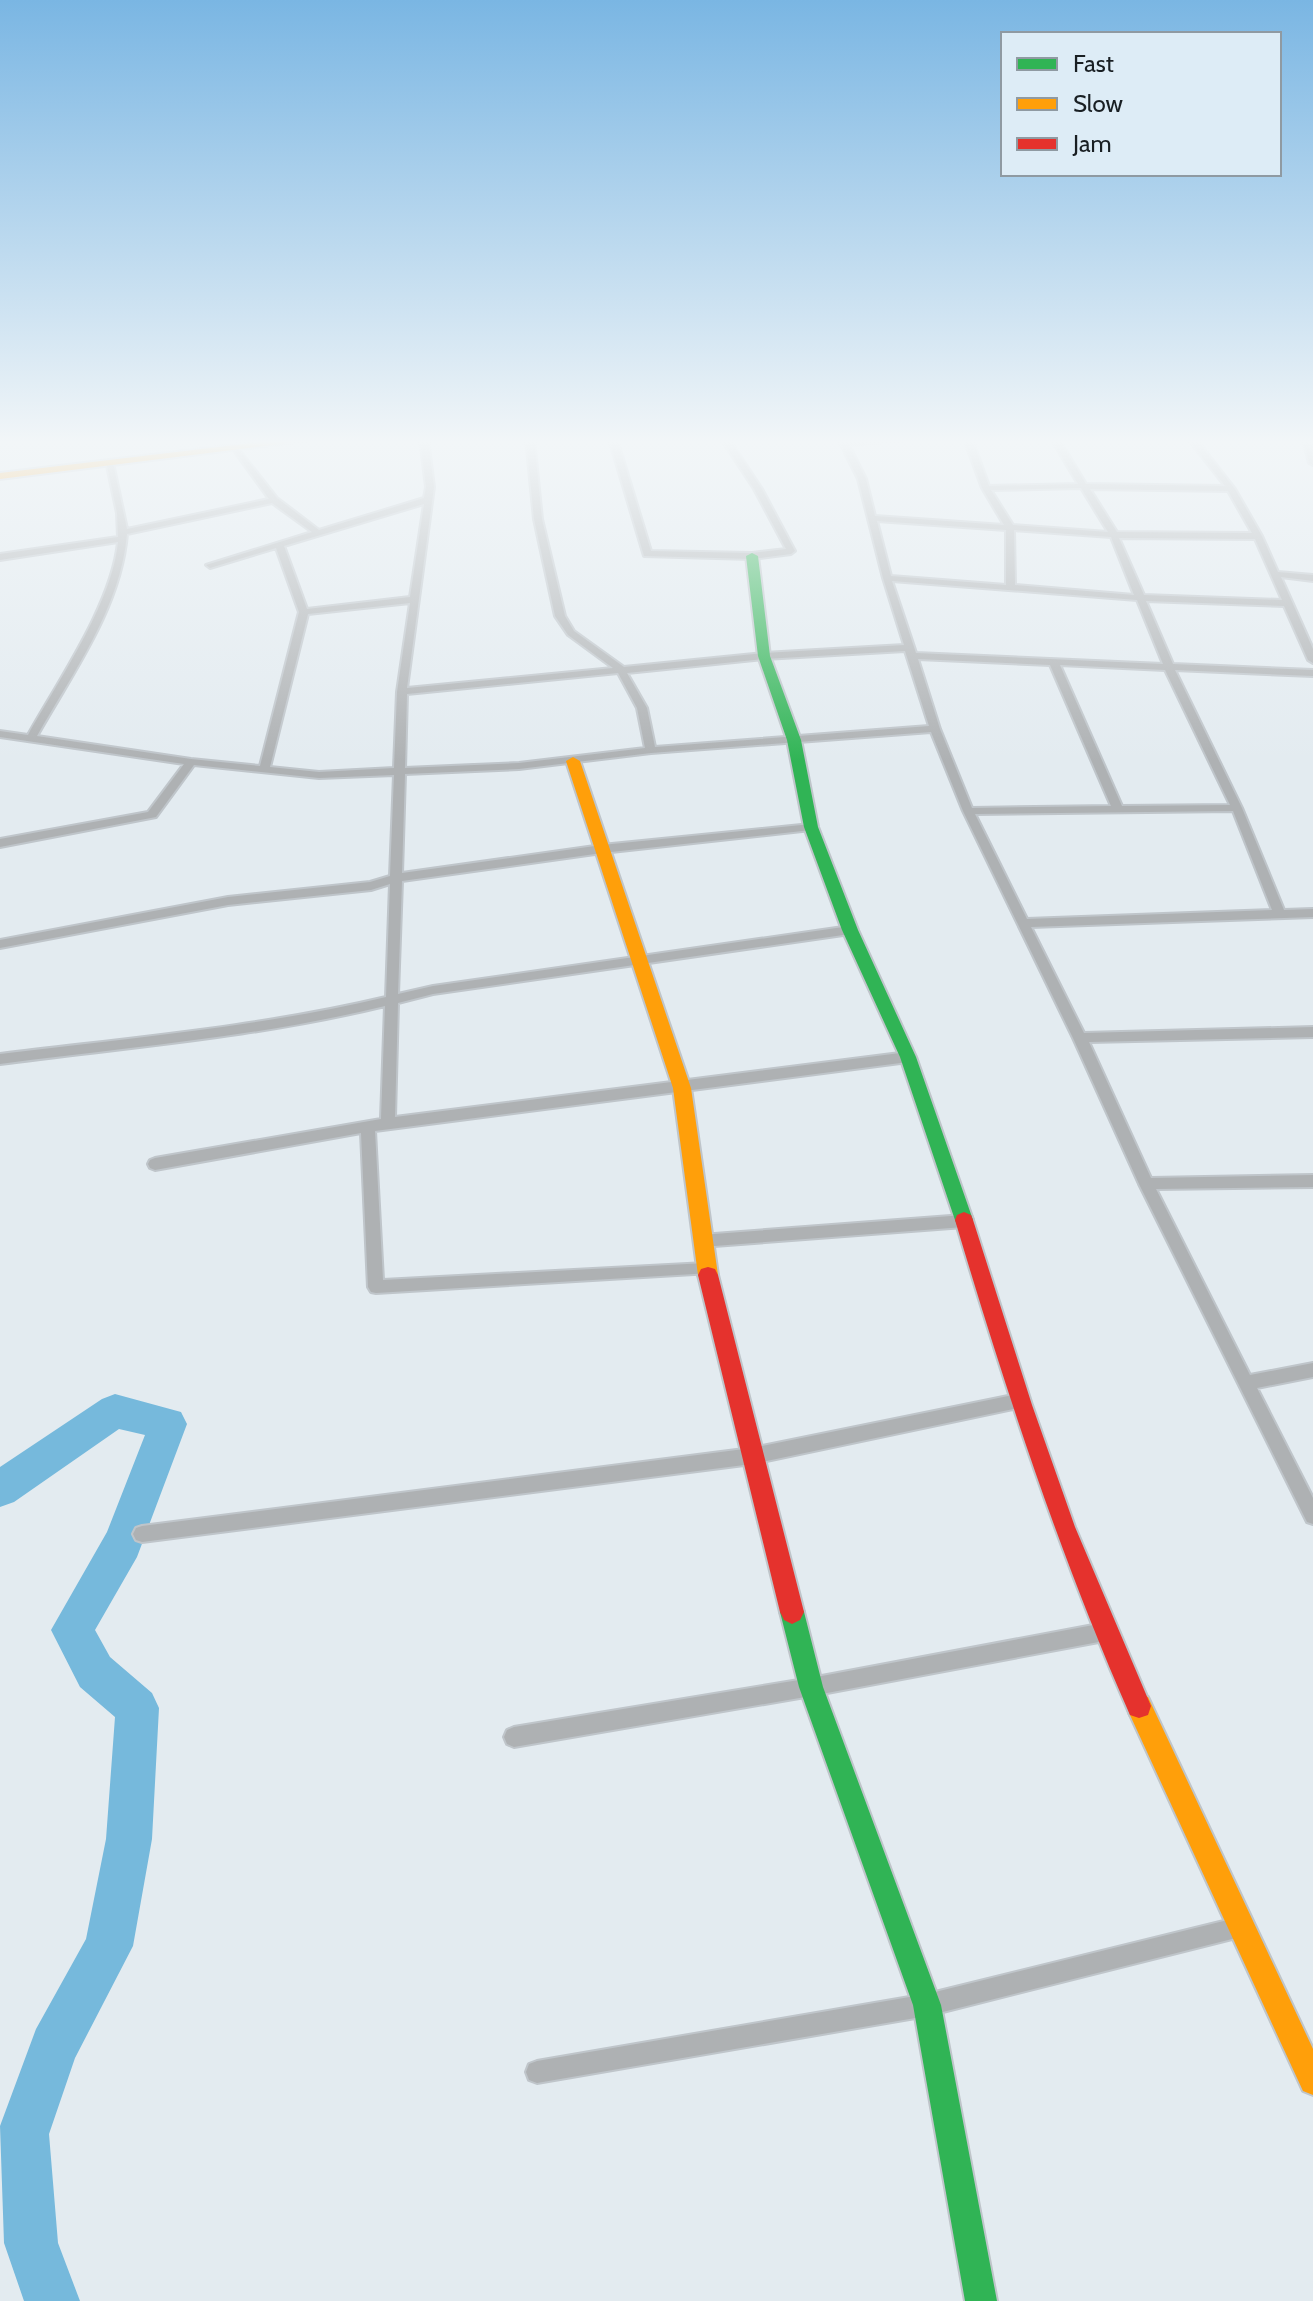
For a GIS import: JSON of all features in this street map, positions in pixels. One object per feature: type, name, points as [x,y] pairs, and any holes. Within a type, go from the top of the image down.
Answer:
[{"type":"street","points":[[0,557],[62,546]]},
{"type":"street","points":[[31,738],[89,630],[114,575],[121,546]]},
{"type":"street","points":[[210,565],[274,546]]},
{"type":"street","points":[[264,770],[304,612],[280,546]]},
{"type":"street","points":[[388,1123],[402,692],[421,546]]},
{"type":"street","points":[[544,546],[560,616],[571,633],[620,669],[642,708],[651,750]]},
{"type":"street","points":[[645,546],[647,554],[752,556],[791,551],[789,546]]},
{"type":"street","points":[[880,546],[887,578],[935,729],[968,811],[1080,1038],[1146,1184],[1313,1516]]},
{"type":"street","points":[[1010,546],[1011,587]]},
{"type":"street","points":[[1119,546],[1170,669],[1237,808],[1279,912]]},
{"type":"street","points":[[1262,546],[1313,660]]},
{"type":"street","points":[[752,556],[764,656],[794,740],[811,827],[850,930],[908,1057],[964,1221],[1018,1401],[1104,1632],[1313,2081]]},
{"type":"street","points":[[1274,574],[1313,578]]},
{"type":"street","points":[[887,578],[1141,598],[1287,603]]},
{"type":"street","points":[[304,612],[412,600]]},
{"type":"street","points":[[402,692],[764,656],[911,652],[1170,669],[1313,673]]},
{"type":"street","points":[[1054,662],[1118,809]]},
{"type":"street","points":[[0,734],[191,762],[319,775],[379,771],[398,774],[573,761],[651,750],[935,729]]},
{"type":"street","points":[[573,761],[682,1088],[706,1269],[811,1687],[927,2005],[981,2301]]},
{"type":"street","points":[[0,843],[140,820],[152,815],[191,762]]},
{"type":"street","points":[[968,811],[1237,808]]},
{"type":"street","points":[[0,944],[228,901],[371,886],[395,878],[602,849],[811,827]]},
{"type":"street","points":[[1023,923],[1313,913]]},
{"type":"street","points":[[0,1059],[294,1021],[433,990],[850,930]]},
{"type":"street","points":[[1080,1038],[1313,1032]]},
{"type":"street","points":[[155,1164],[388,1123],[908,1057]]},
{"type":"street","points":[[368,1127],[376,1287],[706,1269]]},
{"type":"street","points":[[1146,1184],[1313,1181]]},
{"type":"street","points":[[701,1241],[964,1221]]},
{"type":"street","points":[[1246,1383],[1313,1370]]},
{"type":"street","points":[[142,1534],[752,1456],[1018,1401]]},
{"type":"street","points":[[514,1737],[811,1687],[1104,1632]]},
{"type":"street","points":[[537,2072],[927,2005],[1240,1927]]},
{"type":"waterway","points":[[0,1489],[115,1411],[168,1424],[123,1543],[72,1630],[95,1672],[137,1708],[129,1839],[109,1946],[54,2047],[23,2134],[31,2243],[52,2301]]},
{"type":"traffic: fast","points":[[752,556],[764,656],[794,740],[811,827],[850,930],[908,1057],[964,1220]]},
{"type":"traffic: fast","points":[[792,1612],[811,1687],[927,2005],[981,2301]]},
{"type":"traffic: slow","points":[[573,761],[682,1088],[708,1275]]},
{"type":"traffic: slow","points":[[1139,1706],[1313,2081]]},
{"type":"traffic: jam","points":[[964,1220],[1064,1527],[1139,1706]]},
{"type":"traffic: jam","points":[[708,1275],[792,1612]]}]
